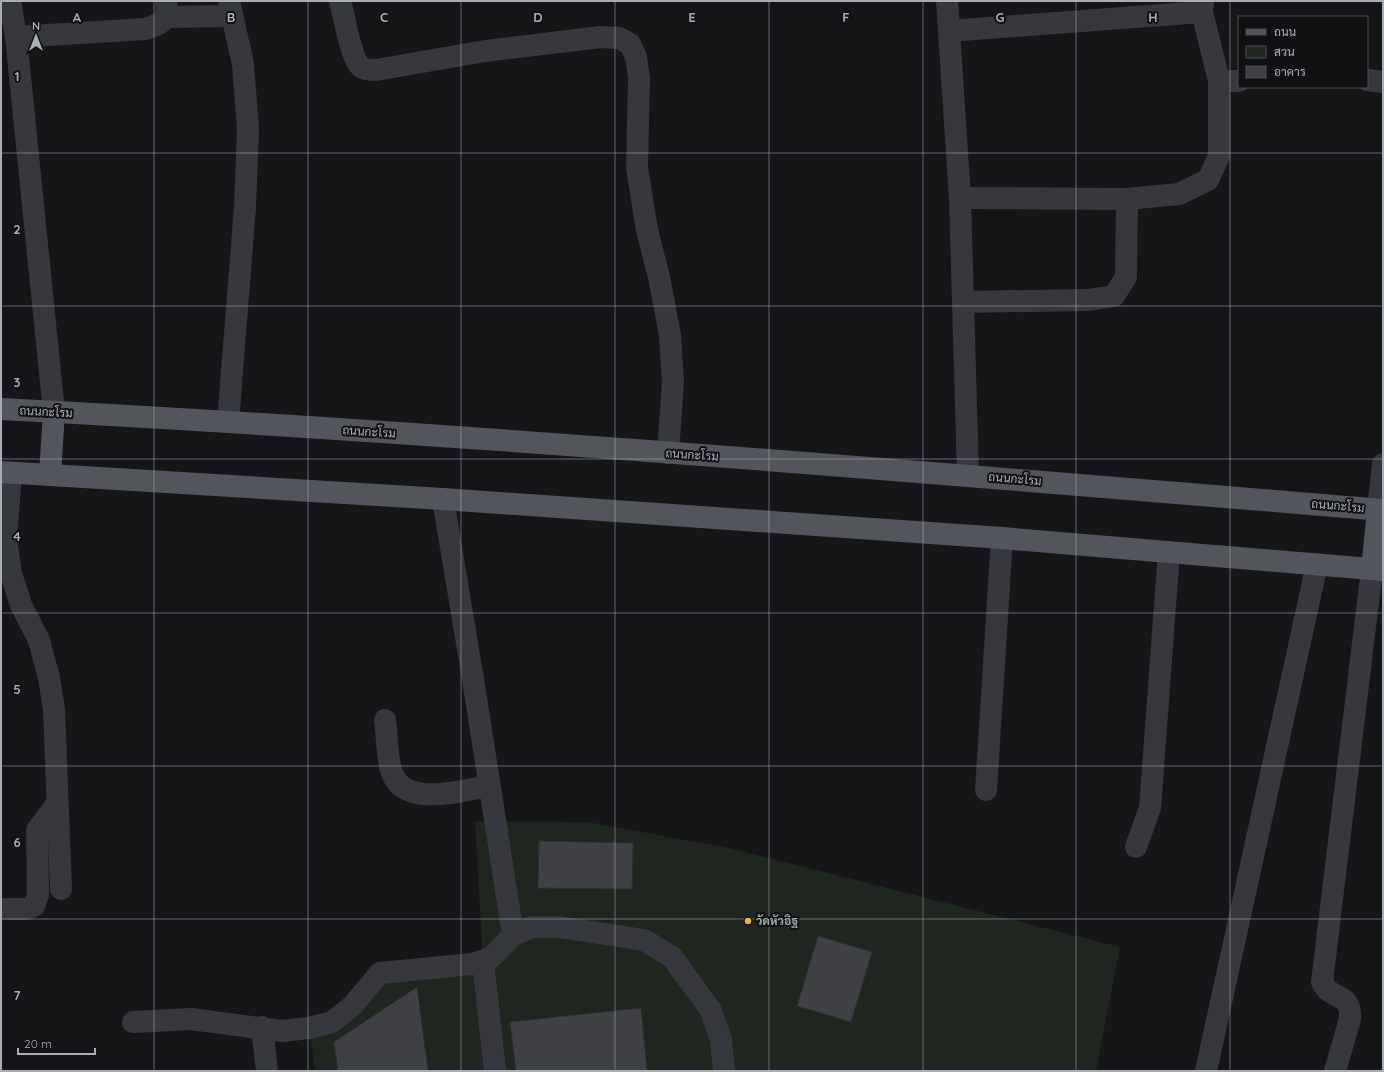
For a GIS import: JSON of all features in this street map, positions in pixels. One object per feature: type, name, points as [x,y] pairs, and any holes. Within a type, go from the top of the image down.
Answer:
[{"type":"main road","name":"ถนนกะโรม","points":[[1,409],[228,422],[668,453],[968,475],[1380,510]]},
{"type":"main road","points":[[50,475],[54,412]]},
{"type":"main road","points":[[6,473],[443,499],[1002,538],[1378,570],[1380,510]]},
{"type":"street","points":[[10,1],[16,37],[54,412]]},
{"type":"street","points":[[340,1],[351,45],[357,62],[362,68],[376,70],[485,51],[601,37],[619,38],[630,44],[636,57],[639,78],[637,168],[647,230],[670,335],[672,382],[668,453]]},
{"type":"street","points":[[947,1],[960,198],[968,475]]},
{"type":"street","points":[[949,31],[1203,7],[1229,81],[1219,156],[1208,180],[1179,194],[1127,199],[960,198]]},
{"type":"street","points":[[16,37],[145,29],[161,24],[166,9],[231,9],[243,64],[248,129],[245,207],[228,422]]},
{"type":"street","points":[[1368,80],[1383,82]]},
{"type":"street","points":[[963,302],[1088,300],[1114,296],[1126,277],[1127,199]]},
{"type":"street","points":[[1380,510],[1383,464]]},
{"type":"street","points":[[6,473],[6,539],[11,573],[19,599],[39,640],[49,678],[54,709],[61,889]]},
{"type":"street","points":[[443,499],[473,679],[512,935]]},
{"type":"street","points":[[986,790],[1002,538]]},
{"type":"street","points":[[1136,847],[1150,808],[1169,552]]},
{"type":"street","points":[[1206,1071],[1317,564]]},
{"type":"street","points":[[1335,1071],[1350,1019],[1350,1010],[1348,1003],[1344,998],[1329,992],[1324,987],[1322,982],[1378,570]]},
{"type":"street","points":[[385,720],[390,768],[398,784],[412,793],[431,795],[489,786]]},
{"type":"street","points":[[1,909],[27,909],[34,906],[38,894],[37,830],[58,804]]},
{"type":"street","points":[[133,1022],[191,1019],[282,1030],[309,1028],[332,1022],[352,1006],[380,973],[472,964],[491,958],[512,935],[532,927],[560,927],[644,940],[672,957],[710,1009],[721,1040],[724,1071]]},
{"type":"street","points":[[483,961],[495,1071]]},
{"type":"street","points":[[262,1027],[267,1071]]},
{"type":"green space","name":"วัดหัวอิฐ","points":[[475,821],[588,822],[729,848],[1120,947],[1096,1071],[315,1071],[309,1028],[393,971],[483,961]]},
{"type":"building","points":[[539,841],[633,843],[632,889],[538,888]]},
{"type":"building","points":[[818,936],[872,952],[851,1022],[797,1006]]},
{"type":"building","points":[[417,987],[428,1071],[338,1071],[334,1042]]},
{"type":"building","points":[[641,1008],[647,1071],[516,1071],[510,1022]]},
{"type":"place","name":"วัดหัวอิฐ","points":[[748,921]]}]
